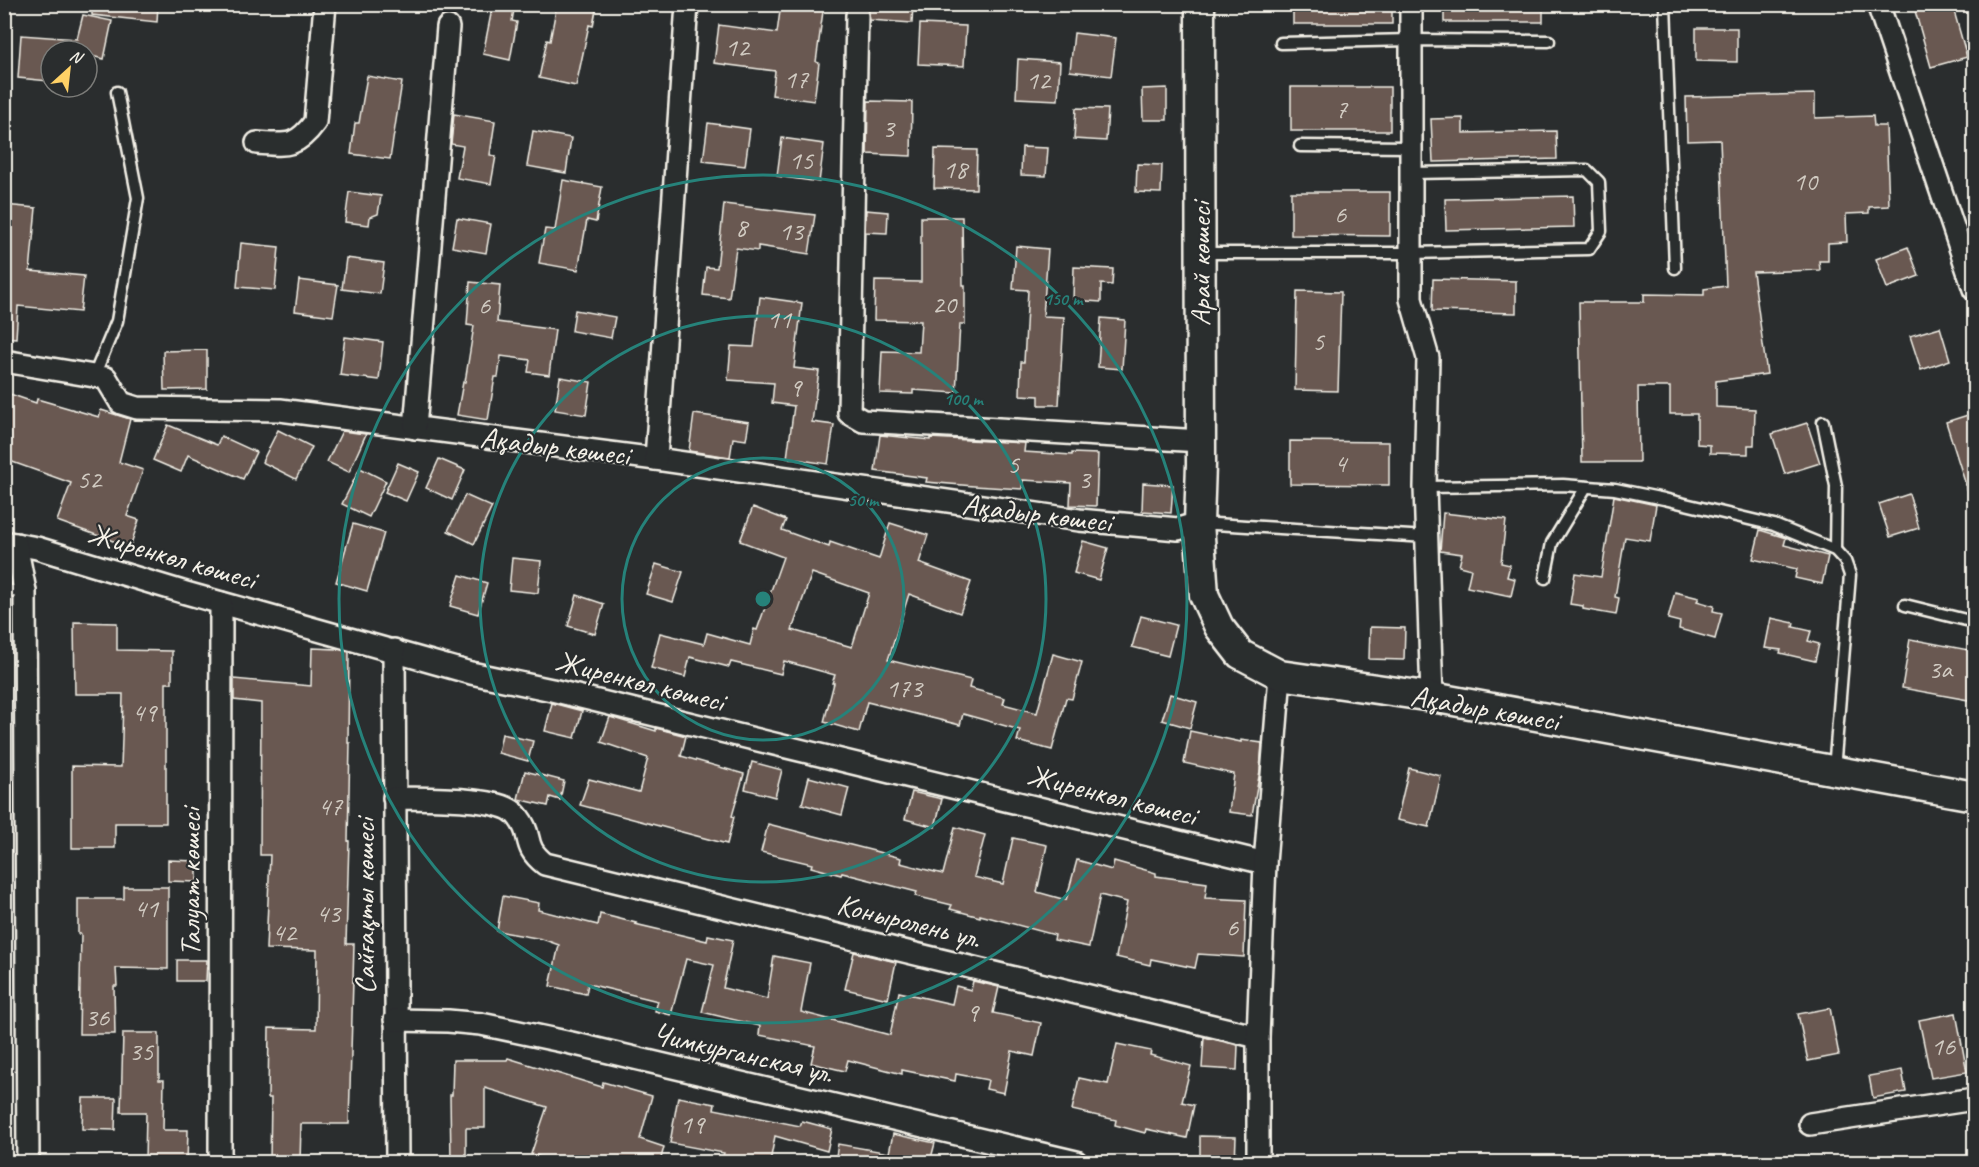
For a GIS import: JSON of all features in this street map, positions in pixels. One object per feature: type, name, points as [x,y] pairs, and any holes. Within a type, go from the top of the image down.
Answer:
[{"type":"street","points":[[257,143],[288,145],[306,135],[315,122],[325,4]]},
{"type":"street","points":[[656,459],[687,4]]},
{"type":"street","name":"Арай көшесі","points":[[1199,524],[1201,441],[1200,4]]},
{"type":"street","points":[[1411,4],[1411,300],[1428,358],[1425,487],[1432,697]]},
{"type":"street","points":[[1878,4],[1974,289]]},
{"type":"street","points":[[857,15],[849,413],[863,421],[1201,441]]},
{"type":"street","points":[[415,428],[448,27]]},
{"type":"street","name":"Ақадыр көшесі","points":[[4,361],[106,378],[121,403],[138,408],[280,410],[656,459],[1078,520],[1178,529],[1199,524],[1204,595],[1219,627],[1240,654],[1280,675],[1432,697],[1974,796]]},
{"type":"street","points":[[10,543],[15,591],[28,1162]]},
{"type":"street","name":"Жиренкөл көшесі","points":[[10,543],[37,548],[221,603],[471,672],[1265,863]]},
{"type":"street","name":"Талуат көшесі","points":[[220,1162],[221,603]]},
{"type":"street","name":"Сайғақты көшесі","points":[[394,650],[397,1162]]},
{"type":"street","points":[[1258,1162],[1258,1037],[1265,863],[1280,675]]},
{"type":"street","name":"Коныролень ул.","points":[[394,798],[457,800],[507,807],[525,826],[530,850],[545,864],[1258,1037]]},
{"type":"street","name":"Чимкурганская ул.","points":[[395,1020],[481,1023],[1076,1162]]},
{"type":"street","points":[[1810,1124],[1974,1100]]},
{"type":"lane","points":[[1665,4],[1676,268]]},
{"type":"lane","points":[[1281,43],[1550,40]]},
{"type":"lane","points":[[94,376],[117,321],[138,198],[117,92]]},
{"type":"lane","points":[[1300,146],[1411,147]]},
{"type":"lane","points":[[1200,253],[1411,253],[1589,249],[1601,231],[1599,182],[1587,170],[1411,173]]},
{"type":"lane","points":[[1823,422],[1836,486],[1835,550]]},
{"type":"lane","points":[[1425,487],[1563,485],[1624,491],[1774,525],[1835,550],[1845,561],[1850,575],[1834,771]]},
{"type":"lane","points":[[1545,578],[1552,543],[1586,487]]},
{"type":"lane","points":[[1199,524],[1426,537]]},
{"type":"lane","points":[[1905,605],[1974,622]]},
{"type":"building","points":[[92,4],[158,4],[157,22],[92,15]]},
{"type":"building","points":[[493,4],[515,4],[512,21],[517,22],[510,60],[483,54]]},
{"type":"building","points":[[557,4],[597,4],[593,26],[589,25],[576,86],[539,78],[547,40],[550,41]]},
{"type":"building","points":[[781,4],[824,4],[816,62],[819,63],[814,101],[772,95],[775,71],[714,63],[719,25],[777,33]]},
{"type":"building","points":[[865,4],[913,4],[912,23],[870,20]]},
{"type":"building","points":[[1293,4],[1392,4],[1392,24],[1293,24]]},
{"type":"building","points":[[1444,4],[1543,4],[1543,22],[1444,22]]},
{"type":"building","points":[[1913,4],[1952,4],[1967,57],[1931,67]]},
{"type":"building","points":[[83,15],[112,21],[104,59],[99,58],[99,39],[77,39]]},
{"type":"building","points":[[920,24],[966,26],[964,66],[918,64]]},
{"type":"building","points":[[1696,28],[1737,28],[1737,62],[1696,61]]},
{"type":"building","points":[[1074,33],[1116,38],[1111,76],[1070,71]]},
{"type":"building","points":[[21,35],[77,39],[39,39],[39,80],[18,78]]},
{"type":"building","points":[[1018,59],[1060,62],[1058,100],[1016,98]]},
{"type":"building","points":[[367,76],[402,82],[390,159],[351,154],[355,123],[359,123]]},
{"type":"building","points":[[1291,87],[1390,87],[1390,131],[1291,131]]},
{"type":"building","points":[[1167,88],[1167,120],[1143,120],[1142,89]]},
{"type":"building","points":[[1815,94],[1815,118],[1873,116],[1874,126],[1886,126],[1889,206],[1869,207],[1869,213],[1846,214],[1847,242],[1828,243],[1828,261],[1819,261],[1820,270],[1753,272],[1767,374],[1716,381],[1716,407],[1755,409],[1754,445],[1748,445],[1748,454],[1710,453],[1710,445],[1697,444],[1697,414],[1670,414],[1670,387],[1638,387],[1639,462],[1582,462],[1579,302],[1644,302],[1644,294],[1704,295],[1704,289],[1726,286],[1720,140],[1687,141],[1686,97]]},
{"type":"building","points":[[868,101],[912,102],[911,156],[867,154]]},
{"type":"building","points":[[1076,108],[1108,109],[1106,141],[1074,139]]},
{"type":"building","points":[[454,114],[495,121],[490,155],[496,156],[491,184],[457,178],[463,146],[451,144]]},
{"type":"building","points":[[1463,118],[1463,133],[1556,131],[1557,159],[1433,162],[1431,119]]},
{"type":"building","points":[[708,123],[750,129],[745,166],[703,161]]},
{"type":"building","points":[[533,131],[571,138],[566,173],[527,166]]},
{"type":"building","points":[[782,138],[824,144],[819,182],[777,176]]},
{"type":"building","points":[[1022,147],[1048,148],[1046,176],[1021,175]]},
{"type":"building","points":[[935,149],[977,150],[976,189],[934,188]]},
{"type":"building","points":[[1137,164],[1162,165],[1161,193],[1136,192]]},
{"type":"building","points":[[563,180],[602,187],[596,222],[587,220],[578,270],[539,263],[545,229],[555,230]]},
{"type":"building","points":[[349,192],[381,196],[378,214],[370,217],[369,225],[345,222]]},
{"type":"building","points":[[1291,192],[1390,192],[1390,236],[1291,235]]},
{"type":"building","points":[[1573,196],[1574,227],[1446,230],[1445,199]]},
{"type":"building","points":[[724,204],[815,215],[809,254],[758,246],[758,251],[736,248],[729,298],[703,295],[706,267],[717,268]]},
{"type":"building","points":[[4,205],[36,208],[30,271],[84,276],[80,312],[18,306],[16,338],[4,337]]},
{"type":"building","points":[[866,210],[888,212],[887,233],[865,232]]},
{"type":"building","points":[[921,217],[962,217],[965,324],[960,324],[956,393],[913,390],[913,394],[880,393],[882,351],[919,352],[921,321],[874,320],[875,281],[921,282]]},
{"type":"building","points":[[457,218],[491,224],[486,253],[452,247]]},
{"type":"building","points":[[241,243],[279,247],[275,290],[237,287]]},
{"type":"building","points":[[1016,246],[1048,249],[1043,316],[1064,317],[1059,405],[1039,405],[1039,396],[1020,395],[1028,290],[1013,289]]},
{"type":"building","points":[[1908,247],[1919,276],[1887,288],[1876,259]]},
{"type":"building","points":[[346,258],[384,263],[380,294],[342,289]]},
{"type":"building","points":[[1074,267],[1113,269],[1112,285],[1101,284],[1101,302],[1073,300]]},
{"type":"building","points":[[1433,279],[1516,281],[1516,313],[1432,311]]},
{"type":"building","points":[[299,280],[338,285],[333,316],[295,311]]},
{"type":"building","points":[[470,282],[500,285],[497,322],[555,330],[549,375],[528,372],[530,360],[501,356],[488,420],[457,415],[474,326],[467,325]]},
{"type":"building","points":[[1297,291],[1341,292],[1338,391],[1295,390]]},
{"type":"building","points":[[760,297],[802,303],[794,368],[819,371],[812,422],[834,425],[828,464],[787,458],[794,406],[772,403],[774,383],[728,380],[731,346],[754,347]]},
{"type":"building","points":[[575,310],[615,317],[611,338],[572,331]]},
{"type":"building","points":[[1101,318],[1125,320],[1122,369],[1098,367]]},
{"type":"building","points":[[1940,327],[1950,360],[1921,370],[1910,336]]},
{"type":"building","points":[[345,337],[383,342],[379,380],[340,375]]},
{"type":"building","points":[[207,350],[207,389],[164,390],[163,351]]},
{"type":"building","points":[[560,377],[591,382],[586,415],[555,410]]},
{"type":"building","points":[[4,392],[36,403],[37,399],[99,417],[101,410],[130,419],[119,462],[143,470],[127,516],[139,520],[130,547],[57,521],[71,483],[4,459]]},
{"type":"building","points":[[1974,413],[1974,500],[1971,501],[1946,422]]},
{"type":"building","points":[[694,414],[749,422],[746,440],[733,438],[730,457],[689,451]]},
{"type":"building","points":[[1807,423],[1820,463],[1785,474],[1772,434]]},
{"type":"building","points":[[168,425],[217,445],[221,436],[256,452],[243,479],[188,455],[181,472],[153,460]]},
{"type":"building","points":[[278,430],[312,447],[296,479],[262,462]]},
{"type":"building","points":[[342,431],[366,434],[349,472],[327,462]]},
{"type":"building","points":[[880,435],[930,440],[930,438],[1025,443],[1024,452],[1098,454],[1096,506],[1070,505],[1071,483],[1023,480],[1022,489],[926,482],[927,478],[875,471]]},
{"type":"building","points":[[1290,441],[1389,442],[1389,485],[1290,484]]},
{"type":"building","points":[[439,459],[465,470],[452,500],[426,488]]},
{"type":"building","points":[[398,463],[419,472],[406,501],[385,492]]},
{"type":"building","points":[[360,468],[386,481],[369,517],[342,504]]},
{"type":"building","points":[[1143,483],[1173,485],[1171,513],[1142,511]]},
{"type":"building","points":[[1909,494],[1919,528],[1890,537],[1879,504]]},
{"type":"building","points":[[465,495],[492,507],[474,544],[448,531]]},
{"type":"building","points":[[1614,496],[1656,505],[1650,541],[1625,537],[1615,597],[1619,598],[1616,615],[1583,609],[1583,606],[1570,604],[1575,573],[1601,577]]},
{"type":"building","points":[[753,507],[786,520],[782,530],[829,547],[830,542],[879,559],[890,523],[928,535],[919,563],[971,582],[960,613],[909,594],[888,660],[971,680],[969,688],[1005,698],[1003,704],[1037,713],[1053,654],[1082,662],[1072,699],[1066,698],[1052,750],[1017,741],[1020,730],[963,714],[960,725],[867,702],[859,732],[824,722],[835,675],[784,661],[781,674],[731,662],[729,667],[690,657],[685,677],[651,668],[660,633],[704,644],[707,633],[750,645],[754,629],[757,630],[783,557],[740,541]],"holes":[[[812,573],[869,593],[852,647],[792,630]]]},
{"type":"building","points":[[1443,513],[1506,520],[1501,563],[1510,565],[1507,577],[1515,579],[1511,596],[1467,587],[1471,569],[1459,566],[1462,554],[1440,551]]},
{"type":"building","points":[[353,524],[384,533],[367,591],[336,582]]},
{"type":"building","points":[[1760,530],[1786,538],[1784,545],[1828,556],[1822,584],[1795,578],[1797,569],[1753,559]]},
{"type":"building","points":[[1083,541],[1108,548],[1099,580],[1074,573]]},
{"type":"building","points":[[512,558],[541,561],[538,593],[509,590]]},
{"type":"building","points":[[656,564],[683,572],[673,602],[646,594]]},
{"type":"building","points":[[460,575],[487,583],[478,614],[450,606]]},
{"type":"building","points":[[1675,592],[1699,598],[1697,601],[1714,606],[1713,611],[1722,613],[1715,639],[1679,629],[1680,622],[1668,619]]},
{"type":"building","points":[[577,595],[604,604],[595,634],[568,626]]},
{"type":"building","points":[[1141,616],[1176,625],[1168,656],[1132,647]]},
{"type":"building","points":[[1771,618],[1794,623],[1793,627],[1811,631],[1808,641],[1819,644],[1815,661],[1780,653],[1781,650],[1765,648]]},
{"type":"building","points":[[74,622],[117,623],[117,650],[172,651],[172,683],[166,683],[166,823],[115,823],[115,848],[72,848],[72,766],[121,767],[123,694],[75,694]]},
{"type":"building","points":[[1370,627],[1405,628],[1404,660],[1369,659]]},
{"type":"building","points":[[1910,639],[1974,651],[1974,701],[1902,688]]},
{"type":"building","points":[[312,648],[349,652],[349,841],[346,944],[354,944],[349,1124],[301,1124],[300,1162],[270,1162],[269,1028],[316,1029],[317,950],[266,949],[270,855],[260,855],[261,703],[234,700],[234,679],[311,686]]},
{"type":"building","points":[[1170,694],[1197,702],[1190,728],[1162,720]]},
{"type":"building","points":[[552,703],[582,711],[575,738],[545,731]]},
{"type":"building","points":[[610,717],[656,731],[656,728],[686,736],[681,756],[744,774],[727,844],[580,805],[589,779],[639,792],[648,758],[601,742]]},
{"type":"building","points":[[1190,731],[1241,742],[1241,740],[1262,743],[1260,771],[1252,815],[1229,812],[1234,774],[1184,763]]},
{"type":"building","points":[[502,734],[533,741],[528,761],[498,753]]},
{"type":"building","points":[[752,762],[782,770],[775,797],[745,789]]},
{"type":"building","points":[[1409,768],[1441,776],[1429,827],[1397,820]]},
{"type":"building","points":[[525,771],[564,781],[560,800],[550,797],[548,806],[518,799]]},
{"type":"building","points":[[809,777],[849,788],[842,815],[802,804]]},
{"type":"building","points":[[912,792],[942,799],[935,827],[905,819]]},
{"type":"building","points":[[768,824],[901,858],[900,863],[943,874],[955,827],[985,835],[974,877],[1003,884],[1013,838],[1047,845],[1037,892],[1066,900],[1077,860],[1112,870],[1114,861],[1156,873],[1156,876],[1207,883],[1205,898],[1246,900],[1244,957],[1198,954],[1195,968],[1151,959],[1150,965],[1116,957],[1127,902],[1100,895],[1089,947],[1054,940],[1055,935],[950,909],[952,905],[915,896],[917,892],[842,873],[841,875],[811,867],[812,864],[761,852]]},
{"type":"building","points":[[168,860],[197,861],[197,882],[168,881]]},
{"type":"building","points":[[124,887],[168,887],[168,969],[116,968],[115,1034],[79,1034],[81,934],[78,934],[78,899],[124,899]]},
{"type":"building","points":[[503,896],[539,903],[538,910],[598,925],[600,914],[707,941],[708,935],[733,940],[723,988],[767,999],[774,956],[810,963],[801,1012],[890,1035],[899,992],[952,1004],[956,986],[971,990],[973,981],[999,987],[993,1013],[1041,1023],[1034,1056],[1012,1051],[1004,1093],[986,1089],[988,1080],[956,1074],[955,1081],[902,1070],[902,1074],[848,1060],[845,1071],[811,1063],[815,1046],[759,1035],[760,1026],[702,1012],[714,965],[686,959],[671,1015],[655,1011],[658,1001],[588,984],[586,994],[550,986],[559,945],[542,939],[497,931]]},
{"type":"building","points":[[854,952],[896,962],[888,999],[845,989]]},
{"type":"building","points":[[177,960],[207,960],[206,981],[177,981]]},
{"type":"building","points":[[1830,1008],[1839,1055],[1808,1061],[1798,1014]]},
{"type":"building","points":[[1956,1013],[1967,1072],[1931,1078],[1919,1020]]},
{"type":"building","points":[[123,1033],[159,1033],[159,1080],[164,1080],[163,1130],[188,1130],[187,1162],[145,1162],[146,1112],[121,1112]]},
{"type":"building","points":[[1204,1037],[1238,1045],[1237,1070],[1202,1068]]},
{"type":"building","points":[[1117,1044],[1151,1051],[1150,1055],[1191,1066],[1182,1102],[1194,1105],[1187,1138],[1146,1129],[1145,1133],[1115,1125],[1116,1120],[1072,1110],[1079,1078],[1108,1084]]},
{"type":"building","points":[[508,1058],[602,1087],[603,1082],[652,1096],[640,1139],[664,1147],[660,1162],[558,1162],[531,1154],[547,1107],[485,1088],[485,1128],[466,1128],[466,1162],[451,1162],[450,1095],[452,1095],[453,1060],[507,1060]]},
{"type":"building","points":[[1902,1070],[1906,1092],[1873,1098],[1869,1076]]},
{"type":"building","points":[[678,1097],[715,1104],[714,1109],[800,1126],[802,1121],[832,1129],[827,1151],[775,1136],[770,1162],[721,1162],[724,1153],[670,1143]]},
{"type":"building","points":[[83,1098],[116,1098],[115,1130],[82,1129]]},
{"type":"building","points":[[893,1134],[935,1143],[930,1162],[835,1162],[838,1144],[889,1153]]},
{"type":"building","points":[[1200,1136],[1236,1137],[1235,1162],[1200,1162]]}]
